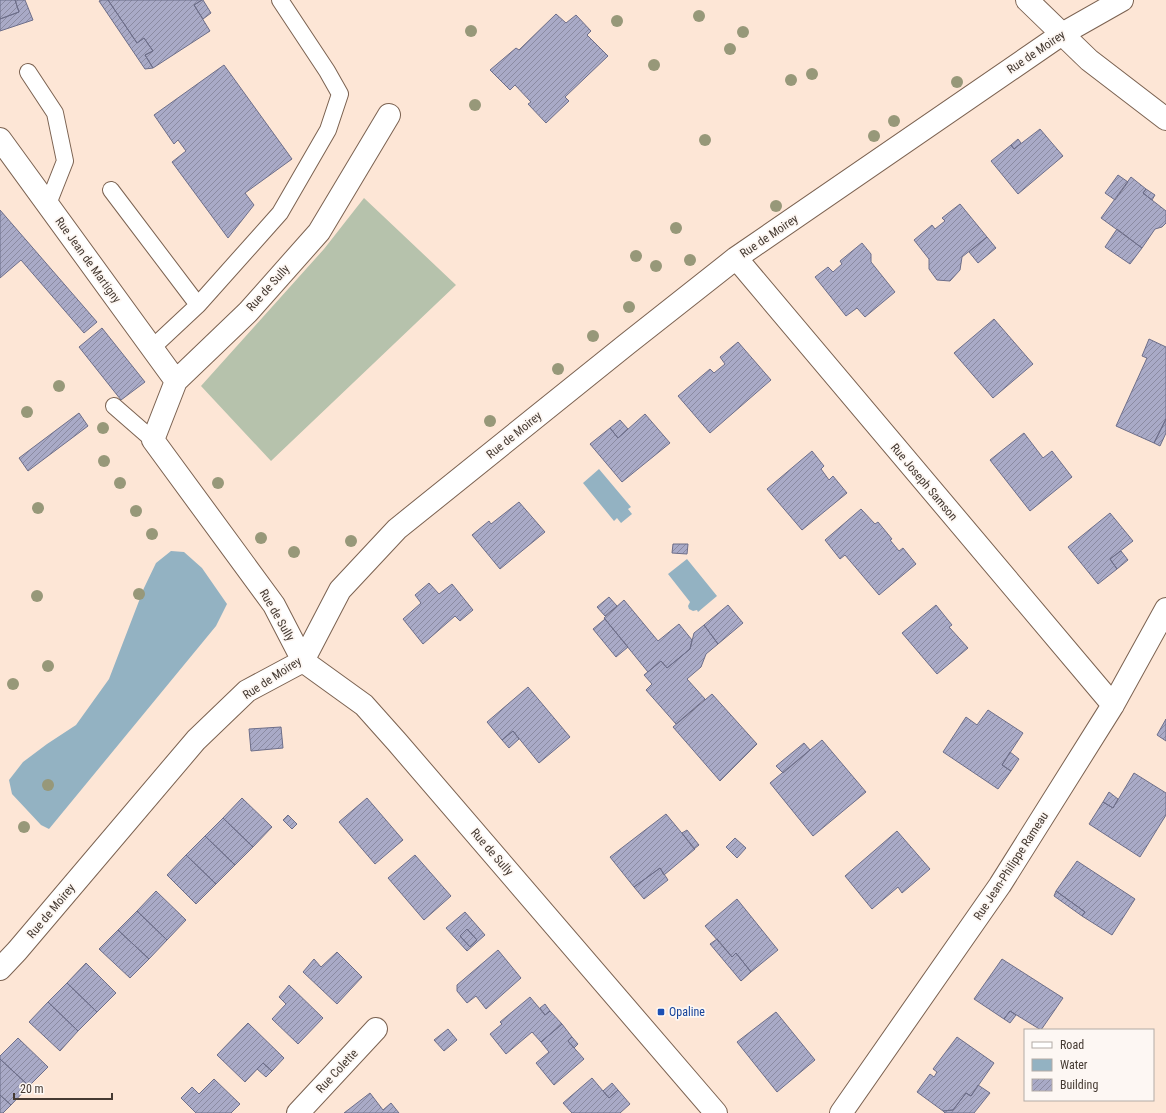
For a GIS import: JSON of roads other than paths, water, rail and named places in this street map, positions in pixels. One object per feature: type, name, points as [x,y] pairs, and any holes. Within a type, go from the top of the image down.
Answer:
[{"type":"street","points":[[1027,0],[1089,60],[1166,119]]},
{"type":"street","name":"Rue de Moirey","points":[[0,969],[17,951],[196,740],[247,691],[303,661],[340,590],[397,529],[736,258],[1062,34],[1122,0]]},
{"type":"street","name":"Rue de Sully","points":[[389,115],[319,232],[248,312],[176,381],[153,440],[274,605],[303,661],[364,705],[716,1113]]},
{"type":"street","name":"Rue Jean de Martigny","points":[[0,139],[176,381]]},
{"type":"street","name":"Rue Joseph Samson","points":[[736,258],[1113,705]]},
{"type":"street","name":"Rue Jean-Philippe Rameau","points":[[841,1113],[1000,885],[1113,705],[1166,609]]},
{"type":"street","name":"Rue Colette","points":[[298,1113],[376,1028]]},
{"type":"lane","points":[[152,348],[198,305],[280,214],[328,130],[340,94],[327,71],[280,0]]},
{"type":"lane","points":[[28,72],[55,113],[65,161],[48,204]]},
{"type":"lane","points":[[111,190],[198,305]]},
{"type":"lane","points":[[114,406],[153,440]]},
{"type":"water","points":[[599,469],[631,507],[628,509],[632,514],[621,523],[617,518],[614,521],[583,483]]},
{"type":"water","points":[[171,551],[184,552],[202,568],[227,604],[216,626],[49,829],[41,825],[12,794],[9,780],[23,762],[76,725],[109,679],[144,588],[156,563]]},
{"type":"water","points":[[687,559],[717,596],[698,612],[697,610],[693,611],[689,609],[688,606],[690,602],[668,574]]},
{"type":"place","name":"Opaline","points":[[661,1012]]}]
